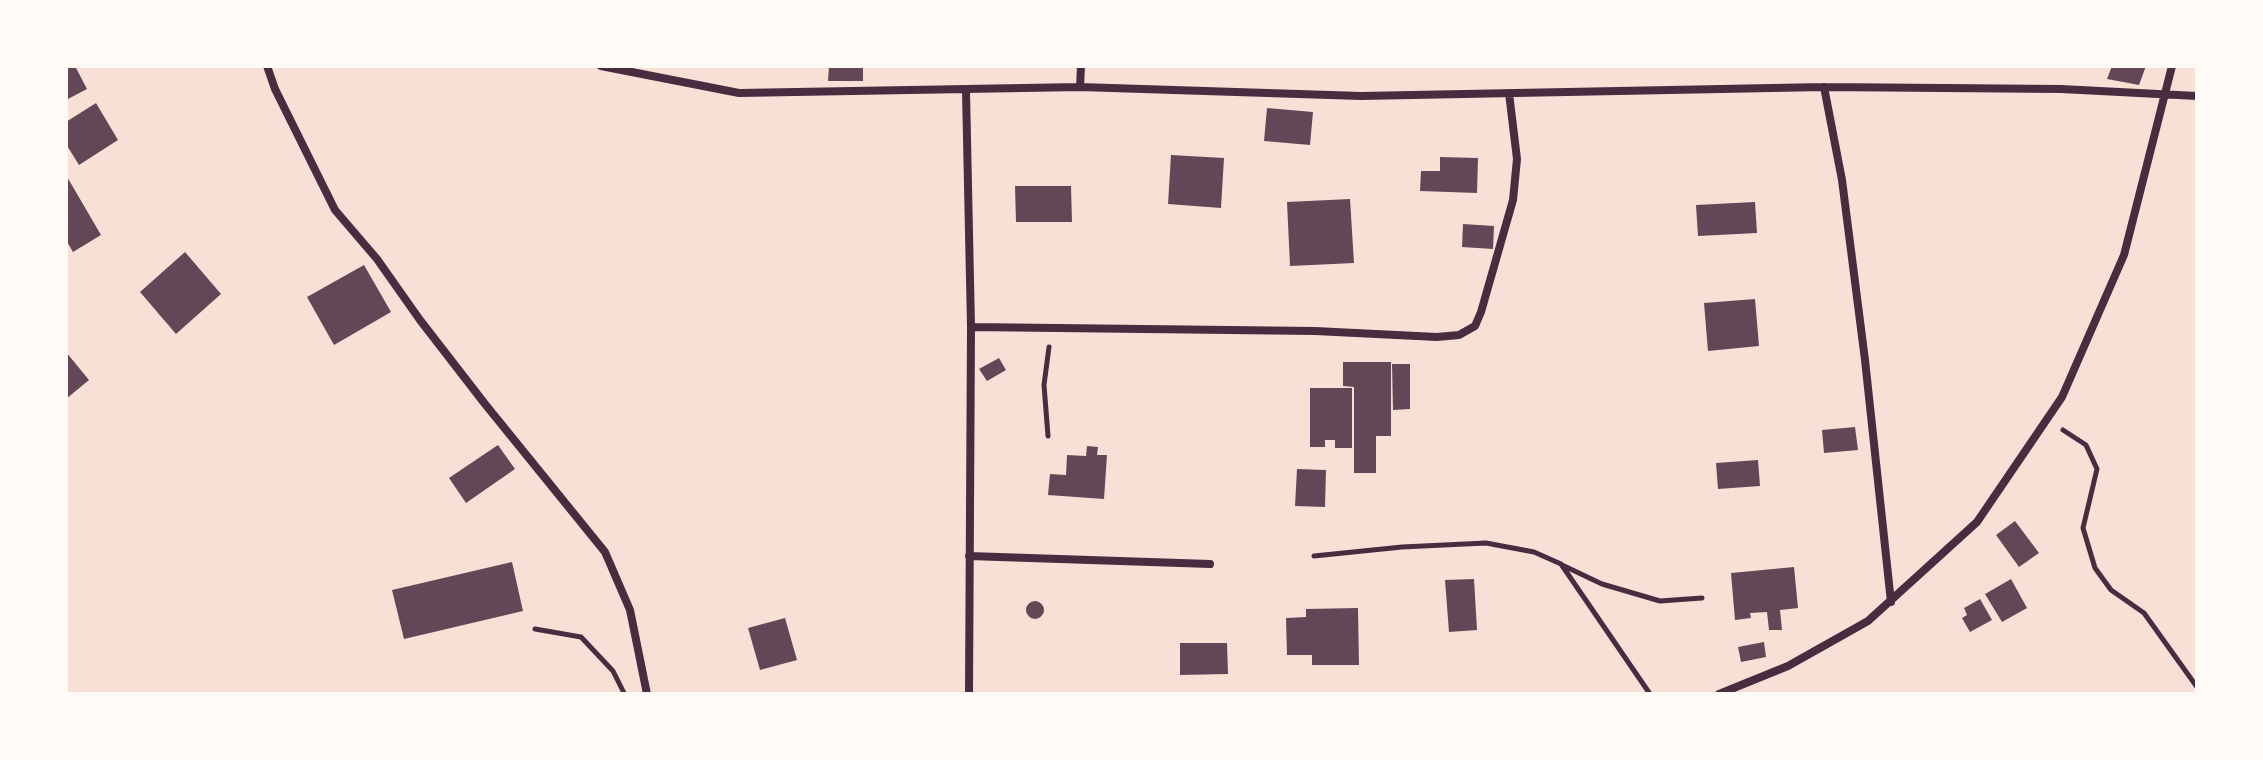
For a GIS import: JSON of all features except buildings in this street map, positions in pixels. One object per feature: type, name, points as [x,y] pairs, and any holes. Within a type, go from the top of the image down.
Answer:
[{"type":"street","points":[[267,66],[275,89],[335,210],[377,259],[476,392],[605,552],[630,610],[647,694]]},
{"type":"street","points":[[601,66],[739,93],[1080,87],[1361,96],[1824,87],[2061,89],[2197,96]]},
{"type":"street","points":[[1080,87],[1081,66]]},
{"type":"street","points":[[1719,694],[1788,666],[1868,621],[1977,522],[2062,397],[2124,255],[2172,66]]},
{"type":"street","points":[[1824,87],[1844,195],[1891,602]]},
{"type":"street","points":[[966,91],[971,327],[969,694]]},
{"type":"street","points":[[971,327],[1459,335],[1475,326],[1481,312],[1513,200],[1517,159],[1509,93]]},
{"type":"street","points":[[969,556],[1210,564]]},
{"type":"path","points":[[1048,436],[1044,385],[1047,353],[1056,327]]},
{"type":"path","points":[[2047,420],[2086,445],[2097,469],[2083,528],[2095,568],[2111,590],[2144,613],[2197,687]]},
{"type":"path","points":[[1314,556],[1486,543],[1534,552],[1602,584],[1660,601],[1702,598]]},
{"type":"path","points":[[1561,564],[1650,694]]},
{"type":"path","points":[[535,629],[581,637],[613,671],[624,694]]}]
